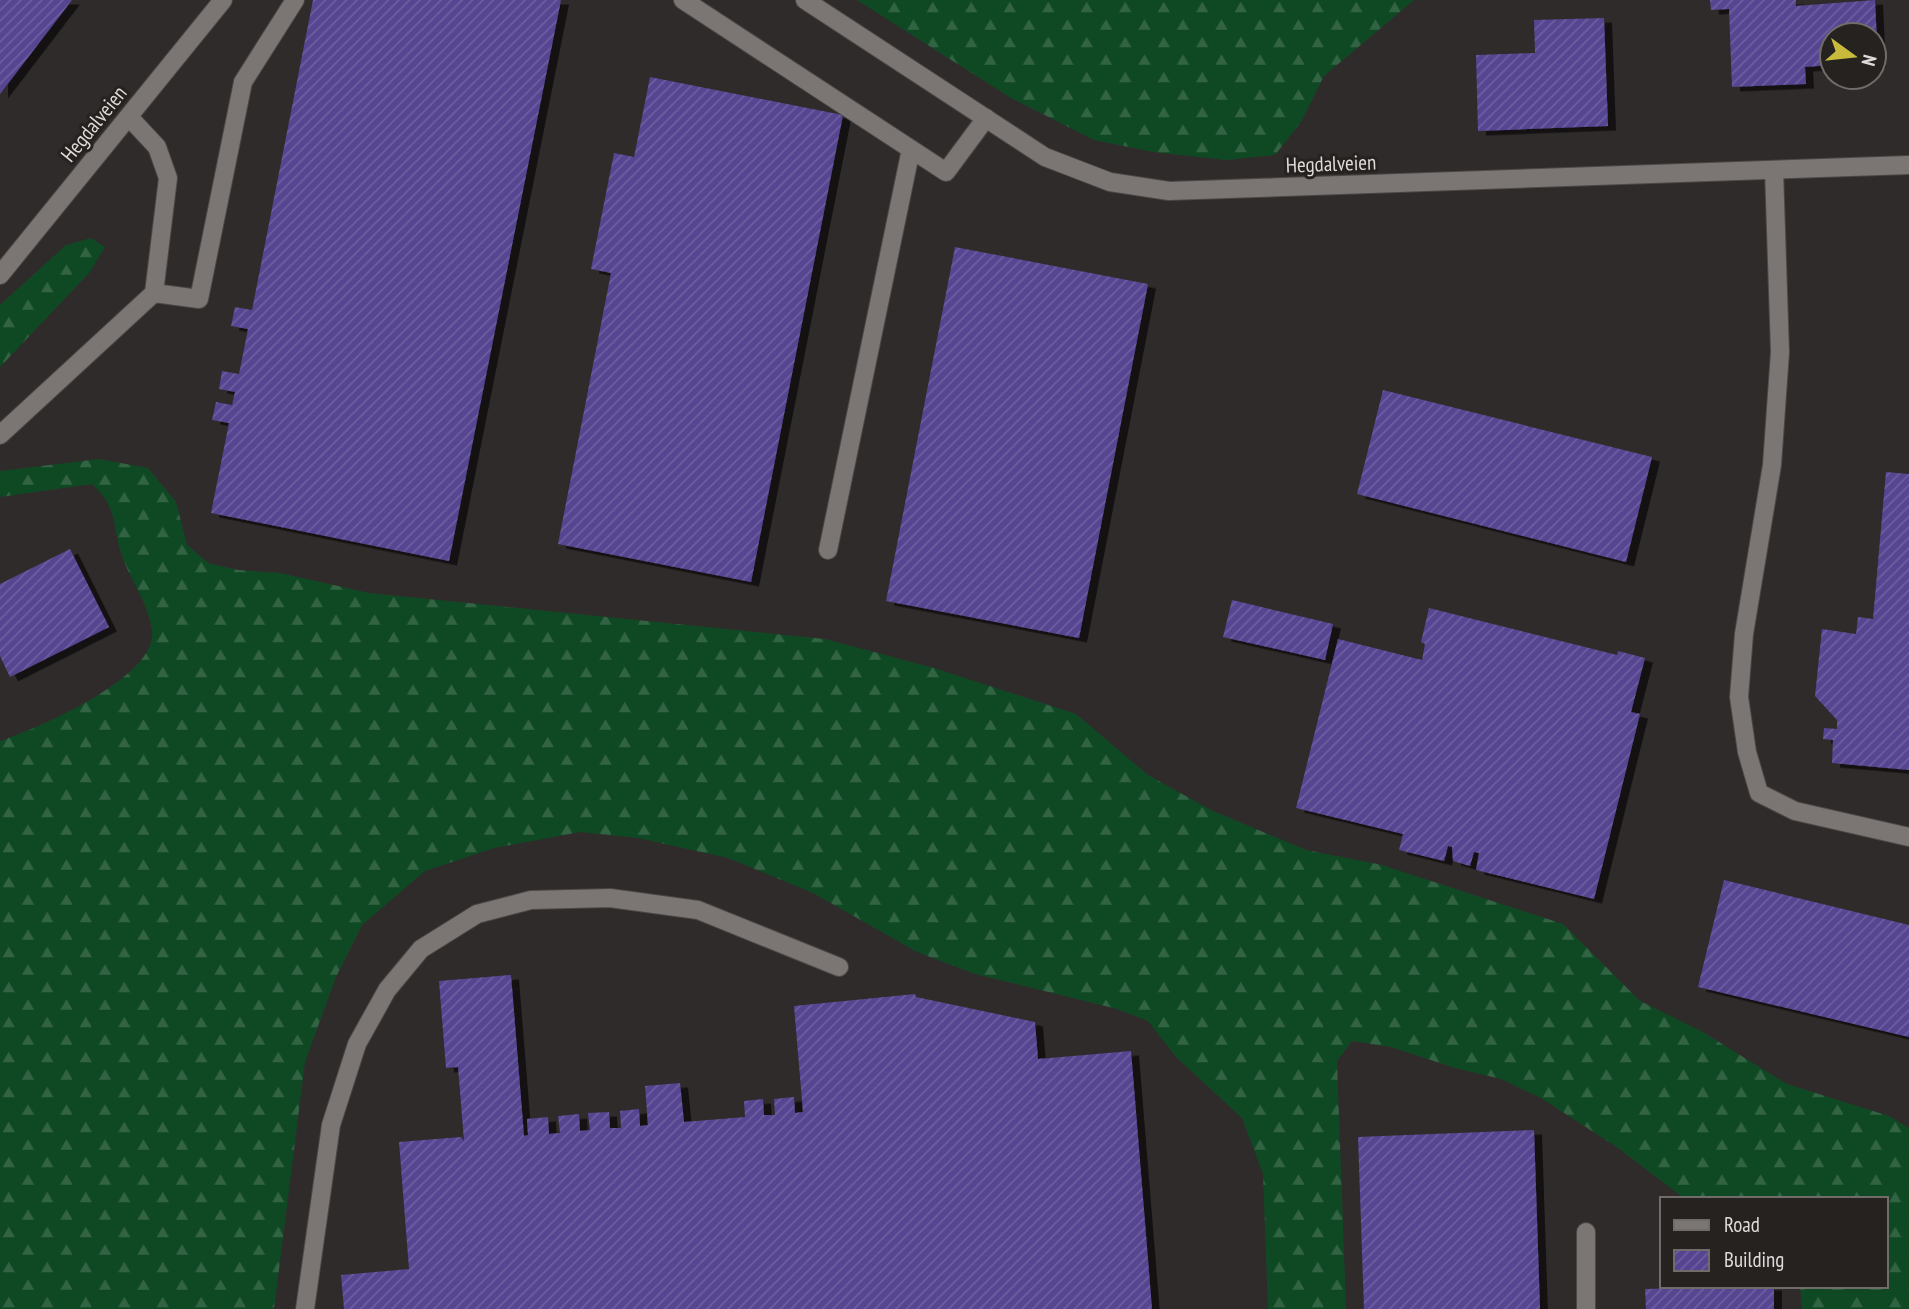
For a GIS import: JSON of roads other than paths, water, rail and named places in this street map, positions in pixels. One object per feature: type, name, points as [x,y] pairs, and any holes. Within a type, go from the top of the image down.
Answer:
[{"type":"street","name":"Hegdalveien","points":[[0,275],[223,0]]},
{"type":"street","points":[[154,293],[199,299],[243,82],[295,0]]},
{"type":"street","points":[[683,0],[946,172],[986,118]]},
{"type":"street","name":"Hegdalveien","points":[[805,0],[1045,157],[1110,181],[1169,191],[1909,164]]},
{"type":"street","points":[[0,435],[154,293],[168,178],[157,147],[129,117]]},
{"type":"street","points":[[828,550],[911,149]]},
{"type":"street","points":[[1774,170],[1780,352],[1772,465],[1744,634],[1740,684],[1747,752],[1759,793],[1795,811],[1909,837]]},
{"type":"street","points":[[305,1309],[335,1113],[357,1044],[387,990],[421,949],[477,914],[531,900],[610,898],[698,910],[839,967]]},
{"type":"street","points":[[1586,1232],[1586,1309]]}]
